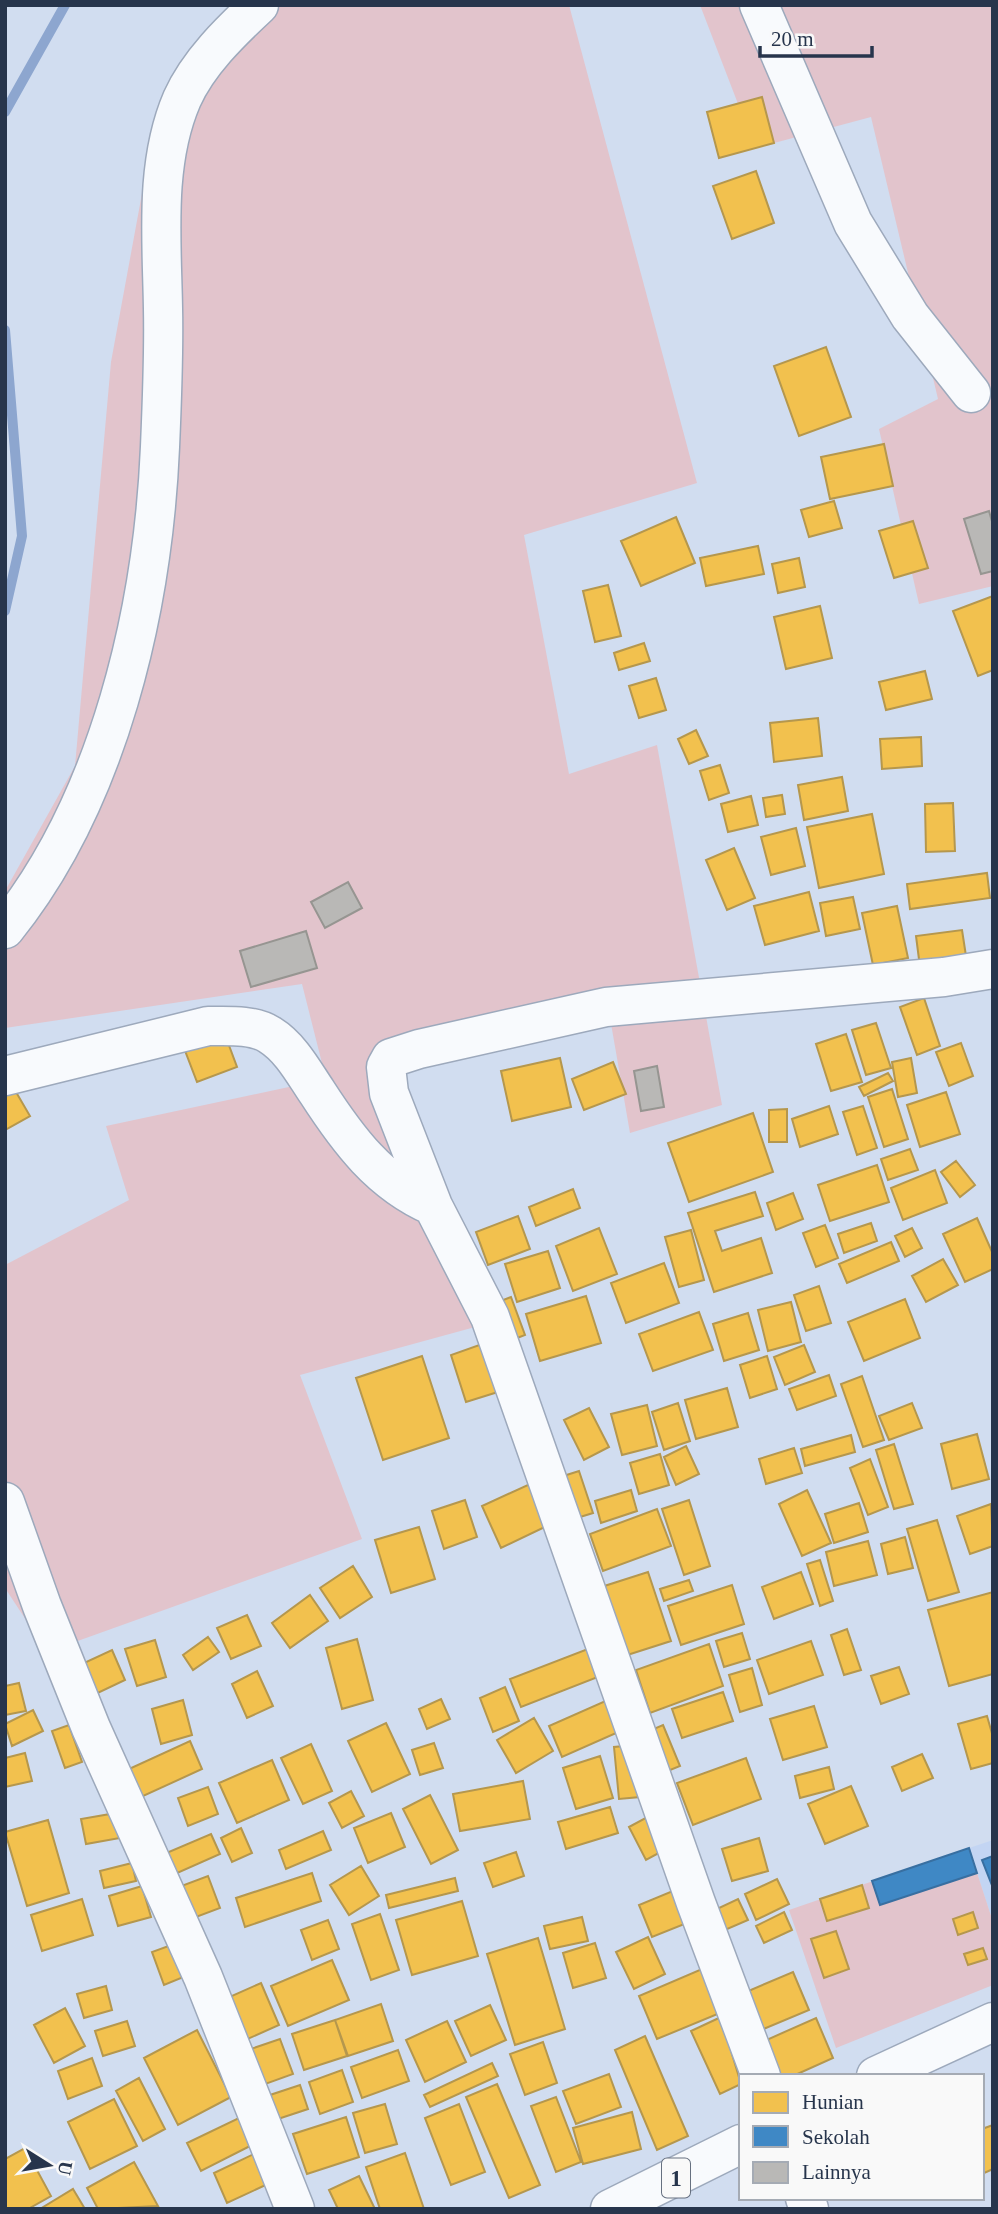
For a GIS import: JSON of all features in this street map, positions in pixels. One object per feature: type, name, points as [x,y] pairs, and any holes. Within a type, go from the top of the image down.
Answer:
[{"type":"main road","points":[[5,929],[30,898],[79,811],[118,697],[142,603],[154,521],[160,448],[162,209],[171,129],[183,97],[203,65],[259,5]]},
{"type":"main road","points":[[759,5],[853,223],[910,316],[971,393]]},
{"type":"main road","points":[[760,2074],[705,1929],[490,1317],[433,1206],[389,1093],[387,1067],[391,1058],[419,1049],[606,1007],[944,977],[993,969]]},
{"type":"main road","points":[[5,1076],[208,1027],[234,1025],[269,1033],[298,1064],[334,1118],[383,1175],[407,1195],[433,1206]]},
{"type":"main road","points":[[5,1502],[42,1606],[91,1728],[203,1977],[295,2209]]},
{"type":"main road","points":[[880,2074],[993,2022]]},
{"type":"main road","name":"1","points":[[610,2209],[739,2145]]},
{"type":"shaded area","points":[[250,5],[569,5],[697,483],[524,535],[569,774],[657,745],[722,1105],[630,1133],[609,1012],[398,1066],[486,1324],[300,1375],[362,1539],[47,1652],[5,1588],[5,1265],[129,1200],[106,1126],[326,1079],[302,984],[5,1028],[5,891],[75,766],[111,362],[157,112],[204,51]]},
{"type":"shaded area","points":[[700,5],[993,5],[993,586],[919,604],[879,429],[938,399],[871,117],[755,148]]},
{"type":"shaded area","points":[[993,1840],[993,1922],[969,1848]]},
{"type":"shaded area","points":[[969,1848],[993,1922],[993,1985],[836,2048],[789,1910]]},
{"type":"building: Hunian","points":[[762,97],[774,143],[719,158],[707,112]]},
{"type":"building: Hunian","points":[[756,171],[774,223],[732,239],[713,186]]},
{"type":"building: Hunian","points":[[826,347],[851,417],[799,436],[774,366]]},
{"type":"building: Hunian","points":[[884,444],[893,486],[830,499],[821,457]]},
{"type":"building: Hunian","points":[[834,501],[842,528],[809,537],[801,510]]},
{"type":"building: Hunian","points":[[676,517],[695,563],[641,586],[621,541]]},
{"type":"building: Hunian","points":[[913,521],[928,568],[894,578],[879,531]]},
{"type":"building: Hunian","points":[[758,546],[764,574],[706,586],[700,558]]},
{"type":"building: Hunian","points":[[799,558],[805,587],[778,593],[772,564]]},
{"type":"building: Hunian","points":[[608,585],[621,636],[595,642],[583,591]]},
{"type":"building: Hunian","points":[[993,596],[993,670],[978,676],[953,611]]},
{"type":"building: Hunian","points":[[820,606],[832,658],[786,669],[774,617]]},
{"type":"building: Hunian","points":[[644,643],[650,661],[619,670],[614,653]]},
{"type":"building: Hunian","points":[[925,671],[932,699],[886,710],[879,682]]},
{"type":"building: Hunian","points":[[656,678],[666,710],[639,718],[629,686]]},
{"type":"building: Hunian","points":[[818,718],[822,756],[774,762],[770,723]]},
{"type":"building: Hunian","points":[[696,730],[708,756],[689,764],[678,739]]},
{"type":"building: Hunian","points":[[921,737],[922,766],[882,769],[880,739]]},
{"type":"building: Hunian","points":[[720,765],[729,793],[709,800],[700,771]]},
{"type":"building: Hunian","points":[[842,777],[848,811],[804,820],[798,785]]},
{"type":"building: Hunian","points":[[782,795],[785,814],[766,817],[763,798]]},
{"type":"building: Hunian","points":[[751,796],[758,825],[728,832],[721,804]]},
{"type":"building: Hunian","points":[[953,803],[955,851],[926,852],[925,804]]},
{"type":"building: Hunian","points":[[872,814],[884,874],[819,888],[807,827]]},
{"type":"building: Hunian","points":[[796,828],[805,866],[771,875],[761,837]]},
{"type":"building: Hunian","points":[[734,848],[755,898],[727,910],[706,860]]},
{"type":"building: Hunian","points":[[987,873],[990,898],[910,909],[907,884]]},
{"type":"building: Hunian","points":[[809,892],[819,931],[765,945],[754,906]]},
{"type":"building: Hunian","points":[[853,897],[860,929],[826,936],[820,903]]},
{"type":"building: Hunian","points":[[897,906],[908,958],[873,965],[862,913]]},
{"type":"building: Hunian","points":[[962,930],[968,969],[921,975],[916,936]]},
{"type":"building: Hunian","points":[[924,998],[940,1046],[917,1055],[900,1007]]},
{"type":"building: Hunian","points":[[876,1023],[891,1068],[866,1075],[852,1030]]},
{"type":"building: Hunian","points":[[224,1032],[237,1067],[197,1082],[184,1048]]},
{"type":"building: Hunian","points":[[846,1034],[862,1082],[831,1091],[816,1044]]},
{"type":"building: Hunian","points":[[961,1043],[973,1076],[949,1086],[936,1052]]},
{"type":"building: Hunian","points":[[560,1058],[571,1107],[512,1121],[501,1071]]},
{"type":"building: Hunian","points":[[911,1058],[917,1093],[898,1097],[892,1062]]},
{"type":"building: Hunian","points":[[613,1062],[626,1094],[584,1110],[572,1079]]},
{"type":"building: Hunian","points":[[888,1073],[893,1081],[864,1096],[859,1087]]},
{"type":"building: Hunian","points":[[9,1080],[30,1116],[5,1130],[5,1082]]},
{"type":"building: Hunian","points":[[892,1089],[908,1139],[884,1147],[868,1097]]},
{"type":"building: Hunian","points":[[946,1092],[960,1134],[920,1147],[907,1105]]},
{"type":"building: Hunian","points":[[829,1106],[838,1134],[800,1147],[792,1119]]},
{"type":"building: Hunian","points":[[863,1106],[877,1148],[857,1155],[843,1112]]},
{"type":"building: Hunian","points":[[787,1109],[787,1142],[769,1142],[769,1110]]},
{"type":"building: Hunian","points":[[753,1113],[773,1172],[689,1202],[668,1143]]},
{"type":"building: Hunian","points":[[910,1149],[918,1170],[888,1180],[881,1159]]},
{"type":"building: Hunian","points":[[956,1161],[975,1185],[960,1197],[941,1172]]},
{"type":"building: Hunian","points":[[877,1165],[889,1202],[830,1221],[818,1185]]},
{"type":"building: Hunian","points":[[935,1170],[947,1203],[903,1220],[891,1188]]},
{"type":"building: Hunian","points":[[573,1189],[580,1208],[536,1226],[529,1207]]},
{"type":"building: Hunian","points":[[755,1192],[763,1216],[715,1231],[722,1251],[761,1238],[772,1273],[714,1292],[688,1213]]},
{"type":"building: Hunian","points":[[793,1193],[803,1219],[776,1230],[767,1203]]},
{"type":"building: Hunian","points":[[518,1216],[530,1249],[488,1265],[476,1232]]},
{"type":"building: Hunian","points":[[977,1218],[993,1254],[993,1269],[965,1282],[943,1234]]},
{"type":"building: Hunian","points":[[871,1223],[877,1241],[844,1253],[838,1234]]},
{"type":"building: Hunian","points":[[825,1225],[838,1258],[816,1267],[803,1233]]},
{"type":"building: Hunian","points":[[599,1228],[617,1274],[573,1291],[556,1246]]},
{"type":"building: Hunian","points":[[912,1228],[922,1248],[905,1257],[895,1236]]},
{"type":"building: Hunian","points":[[691,1230],[704,1280],[679,1287],[665,1237]]},
{"type":"building: Hunian","points":[[891,1242],[899,1261],[847,1283],[839,1264]]},
{"type":"building: Hunian","points":[[548,1251],[560,1288],[517,1302],[505,1264]]},
{"type":"building: Hunian","points":[[943,1259],[958,1285],[926,1302],[912,1276]]},
{"type":"building: Hunian","points":[[664,1263],[679,1303],[626,1323],[611,1283]]},
{"type":"building: Hunian","points":[[819,1286],[831,1323],[806,1331],[794,1295]]},
{"type":"building: Hunian","points":[[586,1296],[601,1343],[540,1361],[526,1314]]},
{"type":"building: Hunian","points":[[511,1297],[525,1335],[507,1342],[493,1304]]},
{"type":"building: Hunian","points":[[905,1299],[920,1338],[864,1361],[848,1322]]},
{"type":"building: Hunian","points":[[791,1302],[801,1342],[768,1351],[758,1310]]},
{"type":"building: Hunian","points":[[699,1312],[713,1350],[653,1371],[639,1334]]},
{"type":"building: Hunian","points":[[748,1313],[759,1350],[724,1361],[713,1324]]},
{"type":"building: Hunian","points":[[485,1343],[501,1391],[466,1402],[451,1355]]},
{"type":"building: Hunian","points":[[804,1345],[815,1372],[785,1385],[774,1357]]},
{"type":"building: Hunian","points":[[422,1356],[449,1438],[383,1460],[356,1378]]},
{"type":"building: Hunian","points":[[767,1356],[777,1389],[750,1398],[740,1365]]},
{"type":"building: Hunian","points":[[829,1375],[836,1396],[797,1410],[789,1389]]},
{"type":"building: Hunian","points":[[862,1376],[884,1440],[863,1447],[841,1384]]},
{"type":"building: Hunian","points":[[727,1388],[738,1427],[696,1439],[685,1400]]},
{"type":"building: Hunian","points":[[678,1403],[690,1441],[664,1450],[652,1412]]},
{"type":"building: Hunian","points":[[912,1403],[922,1428],[889,1440],[879,1416]]},
{"type":"building: Hunian","points":[[647,1405],[657,1446],[622,1455],[611,1414]]},
{"type":"building: Hunian","points":[[589,1408],[609,1447],[584,1460],[564,1420]]},
{"type":"building: Hunian","points":[[977,1434],[989,1479],[952,1489],[941,1444]]},
{"type":"building: Hunian","points":[[851,1435],[855,1452],[805,1466],[801,1449]]},
{"type":"building: Hunian","points":[[894,1444],[913,1504],[894,1509],[876,1450]]},
{"type":"building: Hunian","points":[[686,1446],[699,1474],[676,1485],[664,1457]]},
{"type":"building: Hunian","points":[[794,1448],[802,1473],[766,1484],[759,1459]]},
{"type":"building: Hunian","points":[[660,1454],[669,1485],[639,1494],[630,1463]]},
{"type":"building: Hunian","points":[[870,1459],[888,1507],[868,1515],[850,1468]]},
{"type":"building: Hunian","points":[[579,1471],[593,1513],[567,1521],[554,1479]]},
{"type":"building: Hunian","points":[[530,1484],[549,1525],[501,1548],[482,1506]]},
{"type":"building: Hunian","points":[[631,1490],[637,1511],[601,1523],[595,1501]]},
{"type":"building: Hunian","points":[[807,1490],[831,1543],[802,1556],[779,1504]]},
{"type":"building: Hunian","points":[[465,1500],[477,1537],[444,1549],[432,1511]]},
{"type":"building: Hunian","points":[[689,1500],[710,1566],[684,1575],[662,1509]]},
{"type":"building: Hunian","points":[[859,1503],[868,1532],[834,1543],[825,1514]]},
{"type":"building: Hunian","points":[[991,1504],[993,1546],[970,1554],[957,1516]]},
{"type":"building: Hunian","points":[[657,1509],[671,1546],[603,1571],[590,1534]]},
{"type":"building: Hunian","points":[[937,1520],[959,1592],[928,1601],[907,1529]]},
{"type":"building: Hunian","points":[[419,1527],[435,1579],[391,1593],[375,1540]]},
{"type":"building: Hunian","points":[[905,1537],[913,1568],[888,1574],[881,1544]]},
{"type":"building: Hunian","points":[[868,1541],[877,1575],[834,1586],[826,1552]]},
{"type":"building: Hunian","points":[[820,1560],[833,1601],[820,1606],[807,1564]]},
{"type":"building: Hunian","points":[[353,1566],[372,1597],[340,1618],[320,1588]]},
{"type":"building: Hunian","points":[[648,1572],[671,1641],[618,1658],[595,1589]]},
{"type":"building: Hunian","points":[[801,1572],[813,1604],[774,1619],[762,1587]]},
{"type":"building: Hunian","points":[[689,1580],[693,1591],[664,1601],[660,1589]]},
{"type":"building: Hunian","points":[[732,1585],[744,1624],[681,1645],[668,1606]]},
{"type":"building: Hunian","points":[[993,1592],[993,1674],[949,1686],[928,1610]]},
{"type":"building: Hunian","points":[[310,1595],[328,1621],[290,1648],[272,1623]]},
{"type":"building: Hunian","points":[[247,1615],[261,1646],[231,1659],[217,1628]]},
{"type":"building: Hunian","points":[[847,1629],[861,1670],[844,1675],[831,1635]]},
{"type":"building: Hunian","points":[[742,1633],[750,1659],[724,1667],[716,1641]]},
{"type":"building: Hunian","points":[[208,1637],[219,1652],[193,1670],[183,1655]]},
{"type":"building: Hunian","points":[[357,1639],[373,1700],[342,1709],[326,1648]]},
{"type":"building: Hunian","points":[[155,1640],[166,1677],[137,1686],[125,1649]]},
{"type":"building: Hunian","points":[[811,1641],[823,1675],[769,1694],[757,1660]]},
{"type":"building: Hunian","points":[[709,1644],[723,1686],[650,1713],[636,1670]]},
{"type":"building: Hunian","points":[[593,1647],[603,1675],[521,1707],[510,1679]]},
{"type":"building: Hunian","points":[[112,1650],[125,1680],[83,1700],[69,1670]]},
{"type":"building: Hunian","points":[[899,1667],[909,1694],[881,1704],[871,1676]]},
{"type":"building: Hunian","points":[[752,1668],[762,1705],[740,1712],[729,1675]]},
{"type":"building: Hunian","points":[[257,1671],[273,1706],[247,1718],[232,1684]]},
{"type":"building: Hunian","points":[[19,1683],[26,1711],[5,1715],[5,1686]]},
{"type":"building: Hunian","points":[[505,1687],[519,1721],[493,1732],[480,1698]]},
{"type":"building: Hunian","points":[[723,1692],[733,1721],[682,1738],[672,1709]]},
{"type":"building: Hunian","points":[[619,1695],[632,1726],[562,1757],[549,1726]]},
{"type":"building: Hunian","points":[[441,1699],[450,1719],[427,1729],[419,1709]]},
{"type":"building: Hunian","points":[[183,1700],[192,1735],[161,1744],[152,1709]]},
{"type":"building: Hunian","points":[[814,1706],[827,1747],[783,1760],[770,1719]]},
{"type":"building: Hunian","points":[[33,1710],[43,1731],[12,1746],[5,1724]]},
{"type":"building: Hunian","points":[[987,1716],[993,1737],[993,1763],[971,1769],[958,1724]]},
{"type":"building: Hunian","points":[[534,1718],[553,1751],[516,1773],[497,1740]]},
{"type":"building: Hunian","points":[[386,1723],[410,1774],[372,1792],[348,1741]]},
{"type":"building: Hunian","points":[[69,1725],[82,1762],[65,1768],[52,1731]]},
{"type":"building: Hunian","points":[[663,1725],[680,1766],[658,1775],[642,1734]]},
{"type":"building: Hunian","points":[[190,1741],[202,1769],[141,1797],[129,1769]]},
{"type":"building: Hunian","points":[[434,1743],[443,1768],[420,1775],[412,1750]]},
{"type":"building: Hunian","points":[[311,1744],[332,1791],[303,1804],[281,1758]]},
{"type":"building: Hunian","points":[[635,1745],[640,1797],[619,1799],[614,1747]]},
{"type":"building: Hunian","points":[[25,1753],[32,1781],[5,1787],[5,1758]]},
{"type":"building: Hunian","points":[[922,1754],[933,1778],[902,1791],[892,1767]]},
{"type":"building: Hunian","points":[[600,1756],[613,1798],[576,1809],[563,1768]]},
{"type":"building: Hunian","points":[[746,1758],[761,1799],[693,1825],[677,1783]]},
{"type":"building: Hunian","points":[[272,1760],[289,1800],[237,1823],[219,1783]]},
{"type":"building: Hunian","points":[[829,1767],[834,1789],[800,1798],[795,1776]]},
{"type":"building: Hunian","points":[[523,1781],[530,1819],[460,1831],[453,1794]]},
{"type":"building: Hunian","points":[[851,1786],[868,1826],[825,1844],[808,1804]]},
{"type":"building: Hunian","points":[[208,1787],[218,1814],[188,1826],[178,1798]]},
{"type":"building: Hunian","points":[[351,1791],[364,1816],[342,1828],[329,1803]]},
{"type":"building: Hunian","points":[[430,1795],[458,1850],[431,1864],[403,1809]]},
{"type":"building: Hunian","points":[[610,1807],[618,1833],[566,1849],[558,1822]]},
{"type":"building: Hunian","points":[[116,1813],[120,1838],[86,1844],[81,1819]]},
{"type":"building: Hunian","points":[[391,1813],[405,1847],[368,1863],[354,1828]]},
{"type":"building: Hunian","points":[[651,1815],[668,1848],[646,1860],[629,1827]]},
{"type":"building: Hunian","points":[[48,1820],[69,1893],[27,1906],[5,1832]]},
{"type":"building: Hunian","points":[[241,1828],[252,1853],[232,1862],[221,1838]]},
{"type":"building: Hunian","points":[[323,1831],[331,1850],[286,1869],[279,1850]]},
{"type":"building: Hunian","points":[[211,1834],[220,1854],[166,1878],[157,1857]]},
{"type":"building: Hunian","points":[[759,1838],[768,1871],[732,1881],[722,1849]]},
{"type":"building: Hunian","points":[[516,1852],[524,1876],[493,1887],[484,1863]]},
{"type":"building: Hunian","points":[[132,1863],[136,1881],[104,1888],[100,1871]]},
{"type":"building: Hunian","points":[[361,1866],[379,1896],[349,1915],[330,1885]]},
{"type":"building: Hunian","points":[[312,1873],[321,1901],[245,1927],[236,1898]]},
{"type":"building: Hunian","points":[[208,1876],[220,1908],[188,1920],[176,1888]]},
{"type":"building: Hunian","points":[[455,1878],[458,1891],[389,1908],[386,1895]]},
{"type":"building: Hunian","points":[[777,1879],[789,1904],[756,1920],[745,1894]]},
{"type":"building: Hunian","points":[[862,1885],[869,1908],[827,1921],[820,1899]]},
{"type":"building: Hunian","points":[[142,1886],[151,1917],[118,1926],[109,1896]]},
{"type":"building: Hunian","points":[[680,1888],[692,1921],[652,1937],[639,1905]]},
{"type":"building: Hunian","points":[[82,1899],[93,1935],[42,1951],[31,1915]]},
{"type":"building: Hunian","points":[[738,1899],[748,1920],[711,1936],[702,1916]]},
{"type":"building: Hunian","points":[[462,1901],[478,1956],[412,1975],[396,1920]]},
{"type":"building: Hunian","points":[[784,1912],[792,1930],[764,1943],[756,1926]]},
{"type":"building: Hunian","points":[[973,1912],[978,1928],[958,1935],[953,1919]]},
{"type":"building: Hunian","points":[[380,1914],[399,1970],[371,1980],[352,1924]]},
{"type":"building: Hunian","points":[[582,1917],[588,1941],[550,1949],[544,1926]]},
{"type":"building: Hunian","points":[[328,1920],[339,1949],[312,1960],[301,1930]]},
{"type":"building: Hunian","points":[[836,1931],[849,1969],[824,1978],[811,1939]]},
{"type":"building: Hunian","points":[[648,1937],[665,1974],[634,1989],[616,1952]]},
{"type":"building: Hunian","points":[[538,1938],[565,2029],[515,2045],[487,1954]]},
{"type":"building: Hunian","points":[[595,1943],[606,1978],[573,1988],[563,1953]]},
{"type":"building: Hunian","points":[[174,1944],[186,1976],[164,1985],[152,1952]]},
{"type":"building: Hunian","points":[[983,1948],[987,1959],[968,1965],[964,1954]]},
{"type":"building: Hunian","points":[[332,1960],[349,2000],[288,2026],[271,1986]]},
{"type":"building: Hunian","points":[[702,1969],[720,2013],[657,2039],[639,1996]]},
{"type":"building: Hunian","points":[[793,1972],[809,2010],[761,2030],[746,1992]]},
{"type":"building: Hunian","points":[[261,1983],[279,2025],[234,2045],[216,2003]]},
{"type":"building: Hunian","points":[[106,1986],[112,2010],[84,2018],[77,1994]]},
{"type":"building: Hunian","points":[[381,2004],[393,2041],[348,2056],[335,2020]]},
{"type":"building: Hunian","points":[[490,2005],[506,2040],[471,2056],[455,2021]]},
{"type":"building: Hunian","points":[[65,2008],[85,2046],[54,2063],[34,2025]]},
{"type":"building: Hunian","points":[[721,2017],[739,2085],[720,2094],[691,2031]]},
{"type":"building: Hunian","points":[[816,2018],[833,2058],[797,2074],[775,2074],[762,2042]]},
{"type":"building: Hunian","points":[[335,2020],[347,2056],[304,2070],[292,2034]]},
{"type":"building: Hunian","points":[[127,2021],[135,2046],[103,2056],[95,2031]]},
{"type":"building: Hunian","points":[[447,2021],[466,2062],[425,2082],[406,2040]]},
{"type":"building: Hunian","points":[[197,2030],[231,2097],[178,2125],[144,2058]]},
{"type":"building: Hunian","points":[[645,2036],[688,2136],[657,2150],[615,2050]]},
{"type":"building: Hunian","points":[[280,2039],[293,2074],[254,2088],[242,2052]]},
{"type":"building: Hunian","points":[[543,2042],[557,2083],[525,2095],[510,2054]]},
{"type":"building: Hunian","points":[[398,2050],[409,2081],[362,2098],[351,2067]]},
{"type":"building: Hunian","points":[[92,2058],[102,2086],[68,2099],[58,2071]]},
{"type":"building: Hunian","points":[[492,2063],[498,2076],[430,2107],[424,2095]]},
{"type":"building: Hunian","points":[[342,2070],[353,2102],[320,2114],[309,2082]]},
{"type":"building: Hunian","points":[[609,2074],[621,2107],[576,2124],[563,2091]]},
{"type":"building: Hunian","points":[[139,2078],[165,2129],[143,2141],[116,2091]]},
{"type":"building: Hunian","points":[[497,2084],[540,2185],[509,2198],[466,2097]]},
{"type":"building: Hunian","points":[[300,2085],[308,2109],[278,2119],[270,2095]]},
{"type":"building: Hunian","points":[[556,2097],[581,2162],[556,2172],[531,2106]]},
{"type":"building: Hunian","points":[[114,2099],[137,2146],[90,2169],[68,2122]]},
{"type":"building: Hunian","points":[[385,2104],[397,2144],[365,2153],[353,2113]]},
{"type":"building: Hunian","points":[[459,2104],[485,2172],[451,2185],[425,2118]]},
{"type":"building: Hunian","points":[[632,2112],[641,2149],[583,2164],[573,2128]]},
{"type":"building: Hunian","points":[[241,2117],[254,2144],[201,2171],[187,2143]]},
{"type":"building: Hunian","points":[[346,2117],[359,2157],[307,2174],[293,2134]]},
{"type":"building: Hunian","points":[[993,2125],[993,2169],[984,2173],[984,2128]]},
{"type":"building: Hunian","points":[[25,2148],[51,2196],[28,2209],[5,2209],[5,2159]]},
{"type":"building: Hunian","points":[[256,2153],[270,2183],[227,2203],[214,2173]]},
{"type":"building: Hunian","points":[[405,2153],[424,2209],[380,2209],[366,2167]]},
{"type":"building: Hunian","points":[[134,2162],[158,2206],[98,2209],[87,2188]]},
{"type":"building: Hunian","points":[[359,2176],[375,2209],[338,2209],[329,2190]]},
{"type":"building: Hunian","points":[[73,2189],[85,2209],[40,2209]]},
{"type":"building: Sekolah","points":[[969,1848],[977,1873],[880,1905],[872,1881]]},
{"type":"building: Sekolah","points":[[993,1856],[993,1888],[982,1860]]},
{"type":"building: Lainnya","points":[[989,511],[993,525],[993,571],[981,574],[964,519]]},
{"type":"building: Lainnya","points":[[348,882],[362,908],[325,928],[311,902]]},
{"type":"building: Lainnya","points":[[306,931],[317,968],[251,987],[240,951]]},
{"type":"building: Lainnya","points":[[657,1066],[664,1107],[641,1111],[634,1071]]},
{"type":"waterway","points":[[5,112],[65,5]]},
{"type":"waterway","points":[[5,330],[22,536],[5,611]]}]
